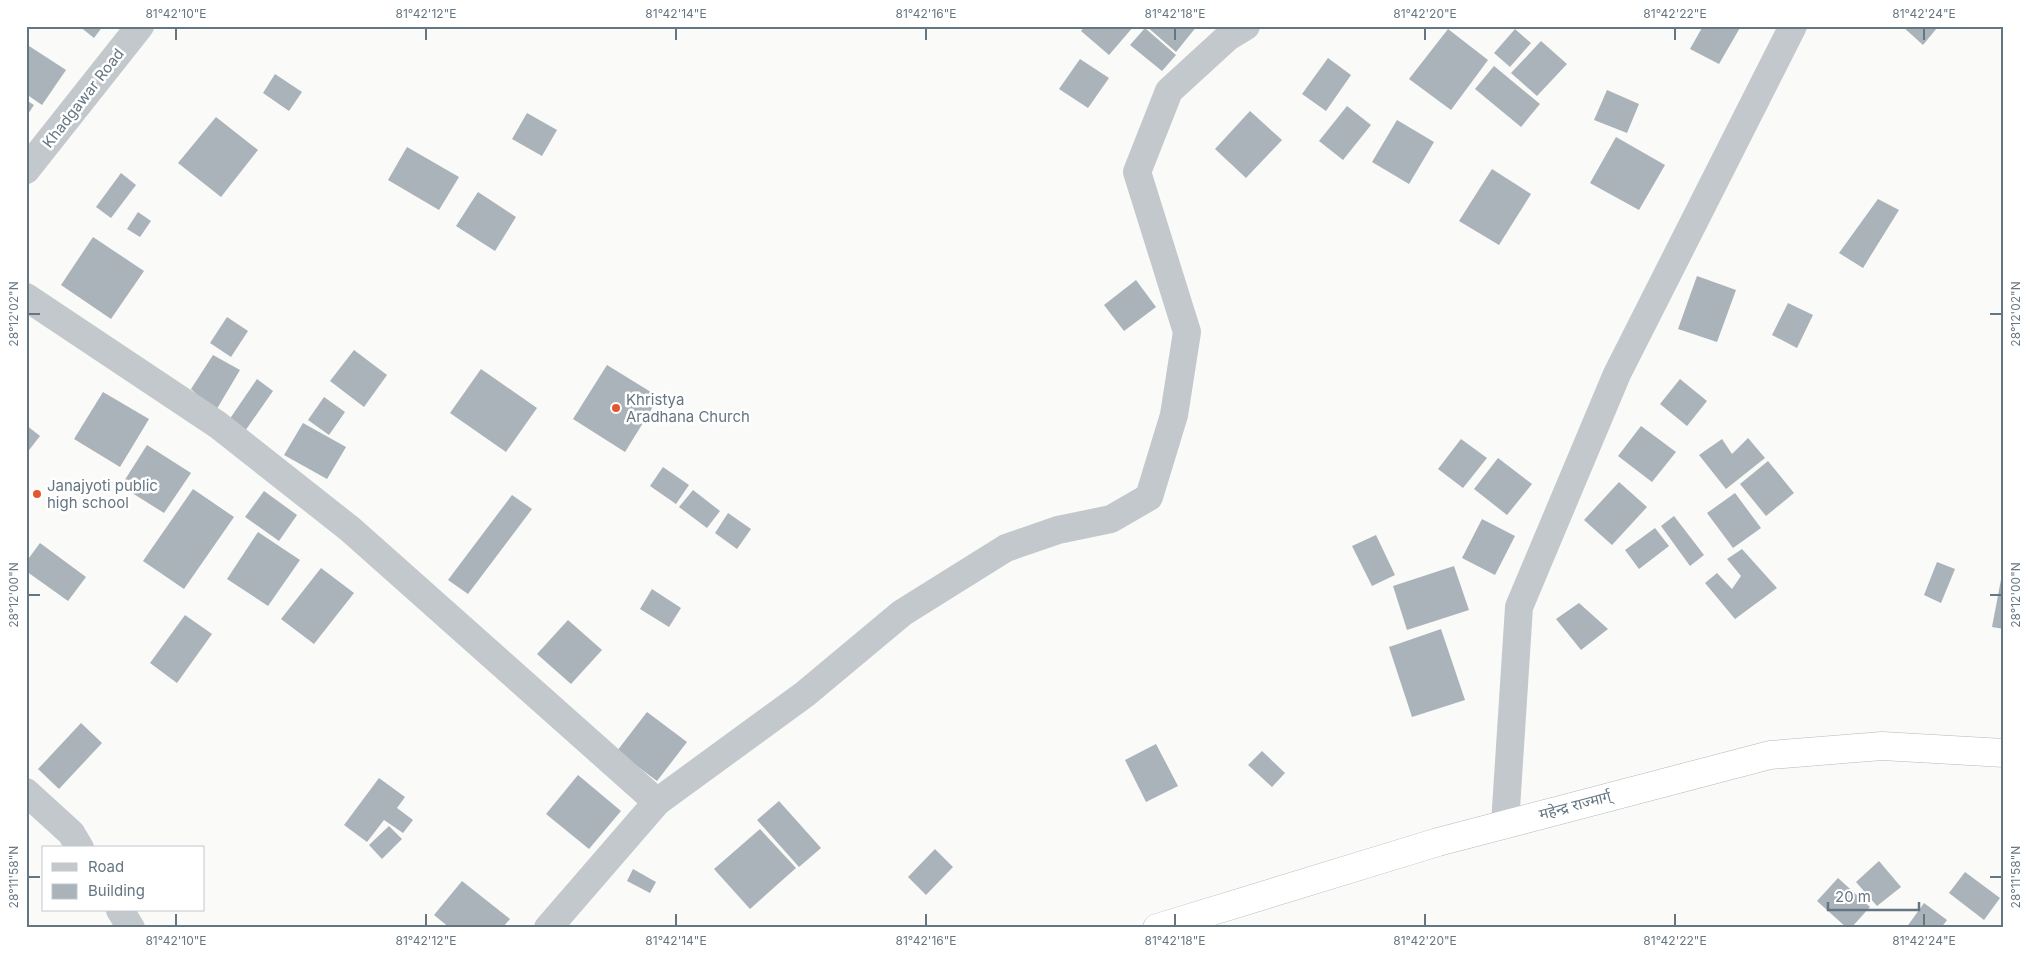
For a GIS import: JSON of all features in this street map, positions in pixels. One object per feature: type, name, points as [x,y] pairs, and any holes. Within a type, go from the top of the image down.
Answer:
[{"type":"highway","name":"महेन्द्र राज्मार्ग्","points":[[1157,928],[1438,842],[1770,755],[1882,746],[2004,753]]},
{"type":"street","name":"Khadgawar Road","points":[[26,170],[140,26]]},
{"type":"street","points":[[548,928],[656,802],[805,694],[902,613],[1006,548],[1058,530],[1111,519],[1149,497],[1174,415],[1187,332],[1137,172],[1169,91],[1228,37],[1246,26]]},
{"type":"street","points":[[1505,824],[1519,607],[1617,374],[1793,26]]},
{"type":"street","points":[[26,297],[218,424],[350,528],[656,802]]},
{"type":"street","points":[[26,792],[71,833],[79,846]]},
{"type":"street","points":[[121,912],[132,928]]},
{"type":"building","points":[[79,26],[103,26],[94,38]]},
{"type":"building","points":[[1085,26],[1134,26],[1109,55],[1081,31]]},
{"type":"building","points":[[1146,26],[1197,26],[1176,52]]},
{"type":"building","points":[[1703,26],[1741,26],[1719,64],[1690,49]]},
{"type":"building","points":[[1902,26],[1936,26],[1937,28],[1923,45]]},
{"type":"building","points":[[1145,28],[1176,55],[1162,71],[1130,45]]},
{"type":"building","points":[[1448,29],[1488,60],[1451,110],[1409,79]]},
{"type":"building","points":[[1515,29],[1531,43],[1510,67],[1494,53]]},
{"type":"building","points":[[1541,41],[1567,64],[1537,96],[1511,73]]},
{"type":"building","points":[[26,44],[66,70],[42,105],[26,94]]},
{"type":"building","points":[[1328,58],[1351,75],[1326,111],[1302,94]]},
{"type":"building","points":[[1080,59],[1109,78],[1088,108],[1059,89]]},
{"type":"building","points":[[1494,66],[1540,104],[1521,127],[1475,89]]},
{"type":"building","points":[[275,74],[302,92],[289,111],[263,93]]},
{"type":"building","points":[[1607,90],[1639,104],[1627,133],[1594,120]]},
{"type":"building","points":[[26,100],[34,105],[26,117]]},
{"type":"building","points":[[1347,106],[1371,125],[1343,160],[1319,141]]},
{"type":"building","points":[[1250,111],[1282,140],[1246,178],[1215,149]]},
{"type":"building","points":[[527,113],[557,130],[542,156],[512,139]]},
{"type":"building","points":[[216,117],[258,150],[221,197],[178,163]]},
{"type":"building","points":[[1397,120],[1434,142],[1409,184],[1372,162]]},
{"type":"building","points":[[1616,137],[1665,165],[1639,210],[1590,183]]},
{"type":"building","points":[[407,147],[459,177],[439,210],[388,180]]},
{"type":"building","points":[[1492,169],[1531,194],[1499,245],[1459,221]]},
{"type":"building","points":[[121,173],[136,185],[111,218],[96,207]]},
{"type":"building","points":[[478,192],[516,217],[495,251],[456,226]]},
{"type":"building","points":[[1878,199],[1899,210],[1863,268],[1839,253]]},
{"type":"building","points":[[138,212],[151,221],[140,237],[127,229]]},
{"type":"building","points":[[93,237],[144,271],[111,319],[61,285]]},
{"type":"building","points":[[1697,276],[1736,290],[1717,342],[1678,329]]},
{"type":"building","points":[[1136,280],[1156,307],[1124,331],[1104,305]]},
{"type":"building","points":[[1788,303],[1813,315],[1797,348],[1772,335]]},
{"type":"building","points":[[227,317],[248,331],[231,357],[210,343]]},
{"type":"building","points":[[354,350],[387,375],[364,407],[330,381]]},
{"type":"building","points":[[213,355],[240,370],[215,412],[191,389]]},
{"type":"building","name":"Khristya Aradhana Church","points":[[607,365],[659,397],[625,452],[573,419]]},
{"type":"building","points":[[481,369],[537,408],[506,452],[450,413]]},
{"type":"building","points":[[257,379],[273,391],[245,431],[229,420]]},
{"type":"building","points":[[1680,379],[1707,401],[1687,426],[1660,404]]},
{"type":"building","points":[[103,392],[149,419],[120,467],[74,439]]},
{"type":"building","points":[[324,397],[345,412],[329,435],[308,420]]},
{"type":"building","points":[[303,423],[346,447],[327,479],[284,455]]},
{"type":"building","points":[[26,425],[40,436],[26,454]]},
{"type":"building","points":[[1641,426],[1676,452],[1652,482],[1618,456]]},
{"type":"building","points":[[1748,438],[1765,458],[1726,489],[1699,455],[1722,439],[1732,454]]},
{"type":"building","points":[[1461,439],[1487,458],[1463,488],[1438,469]]},
{"type":"building","points":[[147,445],[191,473],[164,513],[121,486]]},
{"type":"building","points":[[1498,458],[1532,484],[1507,515],[1474,489]]},
{"type":"building","points":[[1768,461],[1794,493],[1766,516],[1740,484]]},
{"type":"building","points":[[663,467],[689,485],[676,504],[650,486]]},
{"type":"building","points":[[1619,482],[1647,507],[1612,545],[1584,520]]},
{"type":"building","points":[[193,489],[234,517],[184,589],[143,561]]},
{"type":"building","points":[[693,490],[720,511],[707,528],[679,507]]},
{"type":"building","points":[[264,491],[297,515],[279,541],[245,517]]},
{"type":"building","points":[[1735,493],[1761,528],[1733,548],[1707,513]]},
{"type":"building","points":[[512,495],[532,509],[468,594],[448,580]]},
{"type":"building","points":[[728,513],[751,529],[737,549],[715,533]]},
{"type":"building","points":[[1674,516],[1704,555],[1690,566],[1661,526]]},
{"type":"building","points":[[1482,519],[1515,536],[1495,575],[1462,558]]},
{"type":"building","points":[[1655,528],[1669,546],[1639,569],[1625,550]]},
{"type":"building","points":[[258,532],[300,560],[268,606],[227,579]]},
{"type":"building","points":[[1376,535],[1395,575],[1372,586],[1352,546]]},
{"type":"building","points":[[40,543],[86,577],[68,601],[26,571],[26,562]]},
{"type":"building","points":[[1742,549],[1777,588],[1735,619],[1705,583],[1717,573],[1732,589],[1741,576],[1727,559]]},
{"type":"building","points":[[1937,562],[1955,569],[1941,603],[1924,595]]},
{"type":"building","points":[[1454,566],[1469,610],[1407,630],[1393,586]]},
{"type":"building","points":[[321,568],[354,593],[314,644],[281,619]]},
{"type":"building","points":[[2004,569],[2004,629],[1992,627]]},
{"type":"building","points":[[652,589],[681,608],[669,627],[640,609]]},
{"type":"building","points":[[1579,603],[1608,629],[1581,650],[1556,619]]},
{"type":"building","points":[[185,615],[212,634],[177,683],[150,663]]},
{"type":"building","points":[[568,620],[602,650],[571,684],[537,654]]},
{"type":"building","points":[[1441,629],[1465,700],[1412,717],[1389,647]]},
{"type":"building","points":[[647,712],[687,742],[657,781],[617,751]]},
{"type":"building","points":[[81,723],[102,743],[59,789],[38,769]]},
{"type":"building","points":[[1156,744],[1178,786],[1146,802],[1125,760]]},
{"type":"building","points":[[1262,751],[1285,773],[1272,787],[1248,765]]},
{"type":"building","points":[[578,775],[621,811],[589,849],[546,814]]},
{"type":"building","points":[[379,778],[405,797],[397,808],[413,820],[403,833],[384,820],[367,842],[344,825]]},
{"type":"building","points":[[779,801],[821,848],[799,867],[757,820]]},
{"type":"building","points":[[389,826],[402,839],[382,859],[369,845]]},
{"type":"building","points":[[760,829],[796,868],[750,909],[714,869]]},
{"type":"building","points":[[935,849],[953,867],[926,895],[908,877]]},
{"type":"building","points":[[1879,861],[1901,887],[1877,906],[1856,882]]},
{"type":"building","points":[[633,869],[656,882],[650,893],[627,881]]},
{"type":"building","points":[[1965,872],[2000,898],[1984,920],[1949,893]]},
{"type":"building","points":[[1838,878],[1870,907],[1851,928],[1847,928],[1817,901]]},
{"type":"building","points":[[462,881],[510,919],[502,928],[450,928],[434,915]]},
{"type":"building","points":[[1924,903],[1947,920],[1941,928],[1906,928]]},
{"type":"place","name":"Khristya Aradhana Church","points":[[616,408]]},
{"type":"place","name":"Janajyoti public high school","points":[[37,494]]}]
